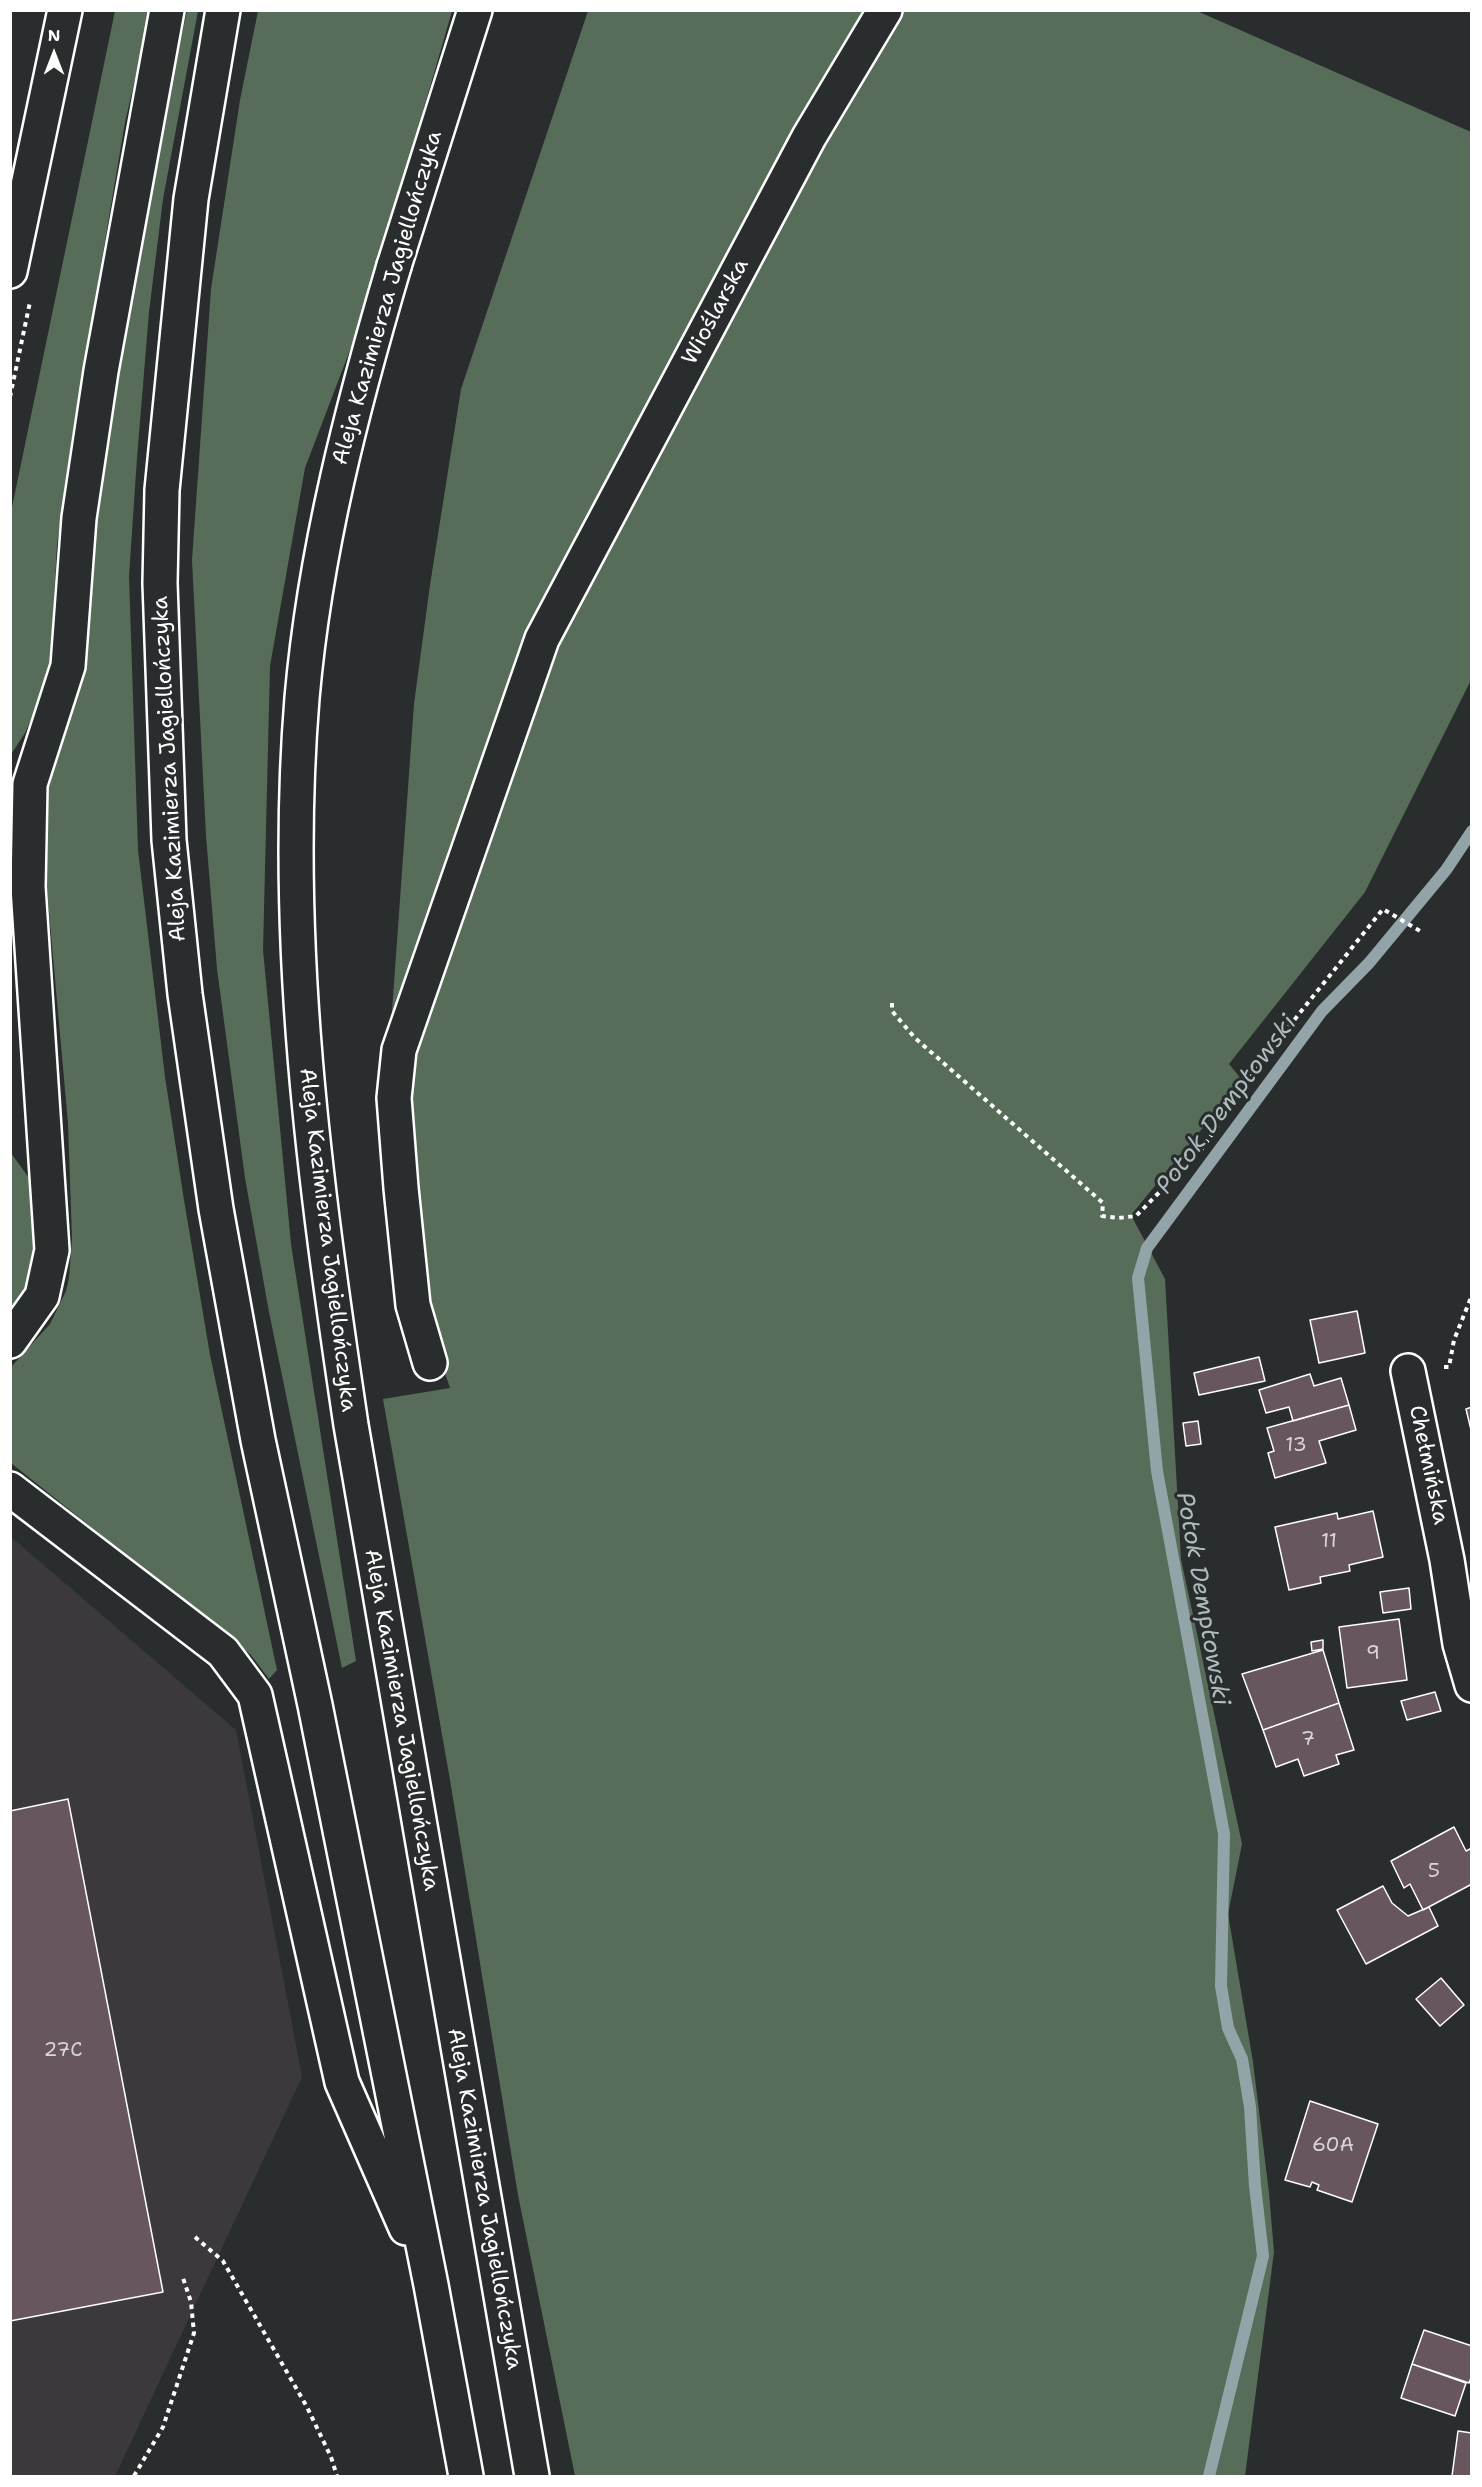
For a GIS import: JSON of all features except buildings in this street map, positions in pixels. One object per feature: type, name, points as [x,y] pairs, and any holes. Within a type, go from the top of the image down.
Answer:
[{"type":"main road","points":[[10,271],[65,10]]},
{"type":"main road","points":[[10,1341],[42,1296],[52,1250],[20,790],[68,666],[79,518],[101,371],[167,10]]},
{"type":"main road","name":"Aleja Kazimierza Jagiellończyka","points":[[223,10],[191,199],[162,490],[160,583],[169,840],[184,994],[216,1209],[258,1440],[315,1705],[431,2285],[466,2476]]},
{"type":"main road","name":"Aleja Kazimierza Jagiellończyka","points":[[475,10],[394,266],[341,455],[322,548],[302,696],[295,854],[299,990],[310,1122],[327,1267],[351,1425],[532,2476]]},
{"type":"main road","name":"Wioślarska","points":[[430,1363],[413,1305],[400,1188],[394,1098],[399,1050],[529,673],[554,616],[809,137],[885,10]]},
{"type":"main road","name":"Chełmińska","points":[[1408,1371],[1459,1557],[1460,1644],[1472,1685]]},
{"type":"main road","points":[[10,1489],[223,1652],[255,1695],[342,2082],[431,2285]]},
{"type":"path","points":[[892,1003],[892,1011],[915,1038],[1103,1203],[1102,1216],[1118,1218],[1136,1216],[1201,1150],[1267,1054],[1383,909],[1420,931]]},
{"type":"path","points":[[1408,1371],[1449,1367],[1454,1340],[1472,1295]]},
{"type":"path","points":[[195,2237],[223,2261],[307,2407],[331,2457],[337,2476]]},
{"type":"path","points":[[134,2476],[163,2427],[194,2333],[191,2302],[182,2275]]},
{"type":"shaded area","points":[[10,1536],[236,1730],[302,2077],[115,2476],[11,2476]]},
{"type":"green space","points":[[115,11],[151,11],[125,122],[72,437],[57,545],[50,668],[25,733],[10,756],[11,512]]},
{"type":"green space","points":[[187,11],[198,11],[163,199],[149,312],[129,576],[138,850],[165,1077],[210,1355],[277,1670],[269,1679],[251,1655],[11,1463],[11,1367],[50,1324],[66,1291],[72,1239],[68,1123],[43,845],[45,796],[53,758],[78,694],[85,648],[97,508],[134,279],[165,111]]},
{"type":"green space","points":[[258,11],[452,11],[366,308],[305,468],[270,666],[263,950],[291,1244],[356,1661],[342,1668],[269,1312],[245,1178],[217,969],[206,836],[192,560],[211,289],[240,100]]},
{"type":"green space","points":[[588,11],[1197,11],[1471,132],[1471,680],[1365,892],[1229,1064],[1242,1080],[1131,1215],[1165,1279],[1181,1559],[1242,1844],[1228,1914],[1253,2062],[1274,2252],[1245,2476],[575,2476],[518,2195],[450,1780],[383,1399],[450,1388],[419,1296],[405,1085],[392,1011],[414,704],[430,585],[461,389]]},
{"type":"green space","points":[[11,1153],[37,1189],[37,1267],[11,1313]]},
{"type":"waterway","name":"Potok Demptowski","points":[[1209,2476],[1263,2256],[1255,2186],[1250,2107],[1242,2059],[1228,2028],[1221,1986],[1224,1834],[1157,1471],[1138,1278],[1147,1248],[1322,1011],[1369,963],[1446,870],[1472,831]]}]
